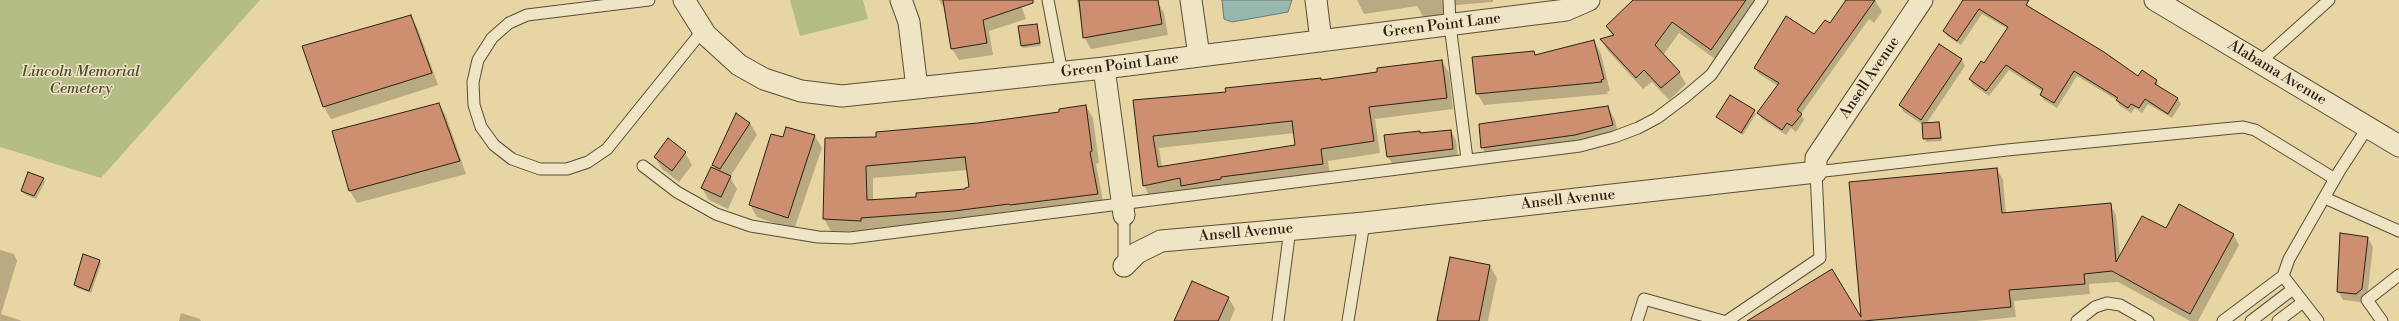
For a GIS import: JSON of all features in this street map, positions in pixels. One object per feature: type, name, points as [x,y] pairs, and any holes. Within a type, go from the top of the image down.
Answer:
[{"type":"street","name":"Green Point Lane","points":[[684,0],[703,30],[739,65],[764,79],[802,91],[842,96],[1062,73],[1566,10],[1589,0]]},
{"type":"street","points":[[901,0],[908,22],[917,88]]},
{"type":"street","points":[[1191,0],[1199,56]]},
{"type":"street","points":[[1316,0],[1321,41]]},
{"type":"street","name":"Ansell Avenue","points":[[1124,266],[1137,253],[1161,241],[1364,223],[1816,172],[1816,158],[1922,0]]},
{"type":"street","name":"Alabama Avenue","points":[[2155,0],[2399,146]]},
{"type":"street","points":[[1104,68],[1123,209]]},
{"type":"lane","points":[[649,0],[526,15],[509,23],[492,38],[478,60],[473,82],[474,105],[481,127],[494,145],[512,159],[540,169],[567,169],[588,162],[607,149],[703,30]]},
{"type":"lane","points":[[1048,0],[1062,73]]},
{"type":"lane","points":[[1449,0],[1450,24],[1467,159]]},
{"type":"lane","points":[[643,166],[677,192],[716,214],[751,226],[818,237],[850,238],[1123,209],[1467,159],[1580,146],[1614,137],[1657,118],[1711,74],[1762,0]]},
{"type":"lane","points":[[2260,62],[2329,0]]},
{"type":"lane","points":[[1727,321],[1820,258],[1816,172],[2021,149],[2243,127],[2255,130],[2335,179]]},
{"type":"lane","points":[[2223,321],[2283,276],[2289,259],[2335,179],[2368,127]]},
{"type":"lane","points":[[2325,198],[2399,231]]},
{"type":"lane","points":[[1123,209],[1124,266]]},
{"type":"lane","points":[[1348,321],[1364,223]]},
{"type":"lane","points":[[1278,321],[1290,229]]},
{"type":"lane","points":[[2382,321],[2367,300],[2399,275]]},
{"type":"lane","points":[[2283,276],[2318,321]]},
{"type":"lane","points":[[2251,321],[2293,289]]},
{"type":"lane","points":[[1636,321],[1644,299],[1723,321]]},
{"type":"lane","points":[[2278,321],[2303,302]]},
{"type":"lane","points":[[2077,321],[2095,307],[2107,303],[2120,305],[2148,321]]},
{"type":"green space","name":"Lincoln Memorial Cemetery","points":[[0,0],[260,0],[101,178],[0,147]]},
{"type":"green space","points":[[790,0],[863,0],[868,19],[800,36]]},
{"type":"water","points":[[1222,0],[1292,0],[1288,12],[1232,22],[1224,19]]},
{"type":"building","points":[[943,0],[1033,0],[1033,3],[983,20],[987,43],[951,49]]},
{"type":"building","points":[[1079,0],[1158,0],[1162,24],[1083,38]]},
{"type":"building","points":[[1633,0],[1746,0],[1711,50],[1672,22],[1655,45],[1680,72],[1661,88],[1644,70],[1636,78],[1600,39],[1614,35],[1606,26]]},
{"type":"building","points":[[1846,0],[1875,0],[1797,110],[1802,114],[1792,126],[1787,123],[1782,130],[1757,113],[1779,83],[1754,68],[1786,16],[1814,34],[1825,20],[1830,23]]},
{"type":"building","points":[[1963,0],[2029,0],[2026,5],[2104,52],[2138,76],[2142,70],[2157,80],[2155,84],[2178,98],[2168,114],[2145,99],[2139,108],[2131,104],[2128,108],[2116,100],[2118,98],[2074,71],[2054,103],[2040,95],[2043,89],[2006,65],[1986,91],[1969,79],[1981,61],[1984,63],[2008,27],[1979,9],[1957,41],[1943,31]]},
{"type":"building","points":[[411,15],[432,73],[323,107],[302,46]]},
{"type":"building","points":[[1037,24],[1040,43],[1021,46],[1018,26]]},
{"type":"building","points":[[1594,40],[1604,79],[1601,80],[1602,82],[1476,94],[1472,57],[1534,51],[1535,55]]},
{"type":"building","points":[[1939,44],[1962,59],[1921,120],[1899,105]]},
{"type":"building","points":[[1442,60],[1447,98],[1369,107],[1374,141],[1321,149],[1323,164],[1221,177],[1221,179],[1181,186],[1180,178],[1143,186],[1133,100],[1226,92],[1225,88],[1321,78],[1321,80],[1377,72],[1377,68]],"holes":[[[1292,121],[1295,145],[1158,167],[1153,136]]]},
{"type":"building","points":[[1730,95],[1755,110],[1741,133],[1716,117]]},
{"type":"building","points":[[439,103],[460,161],[349,191],[332,131]]},
{"type":"building","points":[[1086,105],[1092,151],[1090,152],[1098,194],[954,211],[861,218],[861,221],[823,219],[825,138],[876,137],[876,132],[978,123],[1059,112],[1059,109]],"holes":[[[965,157],[969,187],[965,189],[916,193],[916,197],[867,200],[866,166]]]},
{"type":"building","points":[[1608,106],[1613,125],[1575,135],[1481,148],[1479,124]]},
{"type":"building","points":[[736,113],[750,123],[720,169],[712,165]]},
{"type":"building","points":[[1939,122],[1941,138],[1923,139],[1922,123]]},
{"type":"building","points":[[786,127],[815,135],[788,218],[749,205],[771,134],[783,137]]},
{"type":"building","points":[[1451,130],[1453,149],[1387,157],[1384,135],[1420,131],[1420,133]]},
{"type":"building","points":[[668,138],[686,152],[672,171],[654,157]]},
{"type":"building","points":[[711,167],[731,176],[721,197],[701,188]]},
{"type":"building","points":[[1997,168],[2002,213],[2111,203],[2116,262],[2142,216],[2166,228],[2179,204],[2234,234],[2190,314],[2112,271],[2084,274],[2085,284],[2009,290],[2011,307],[1864,321],[1747,321],[1832,269],[1861,317],[1849,182]]},
{"type":"building","points":[[28,172],[44,178],[34,196],[21,191]]},
{"type":"building","points":[[2340,233],[2368,237],[2362,289],[2356,294],[2337,292]]},
{"type":"building","points":[[83,254],[100,260],[89,291],[74,285]]},
{"type":"building","points":[[1450,257],[1490,265],[1479,321],[1437,321]]},
{"type":"building","points":[[1192,281],[1229,297],[1218,321],[1174,321]]}]
